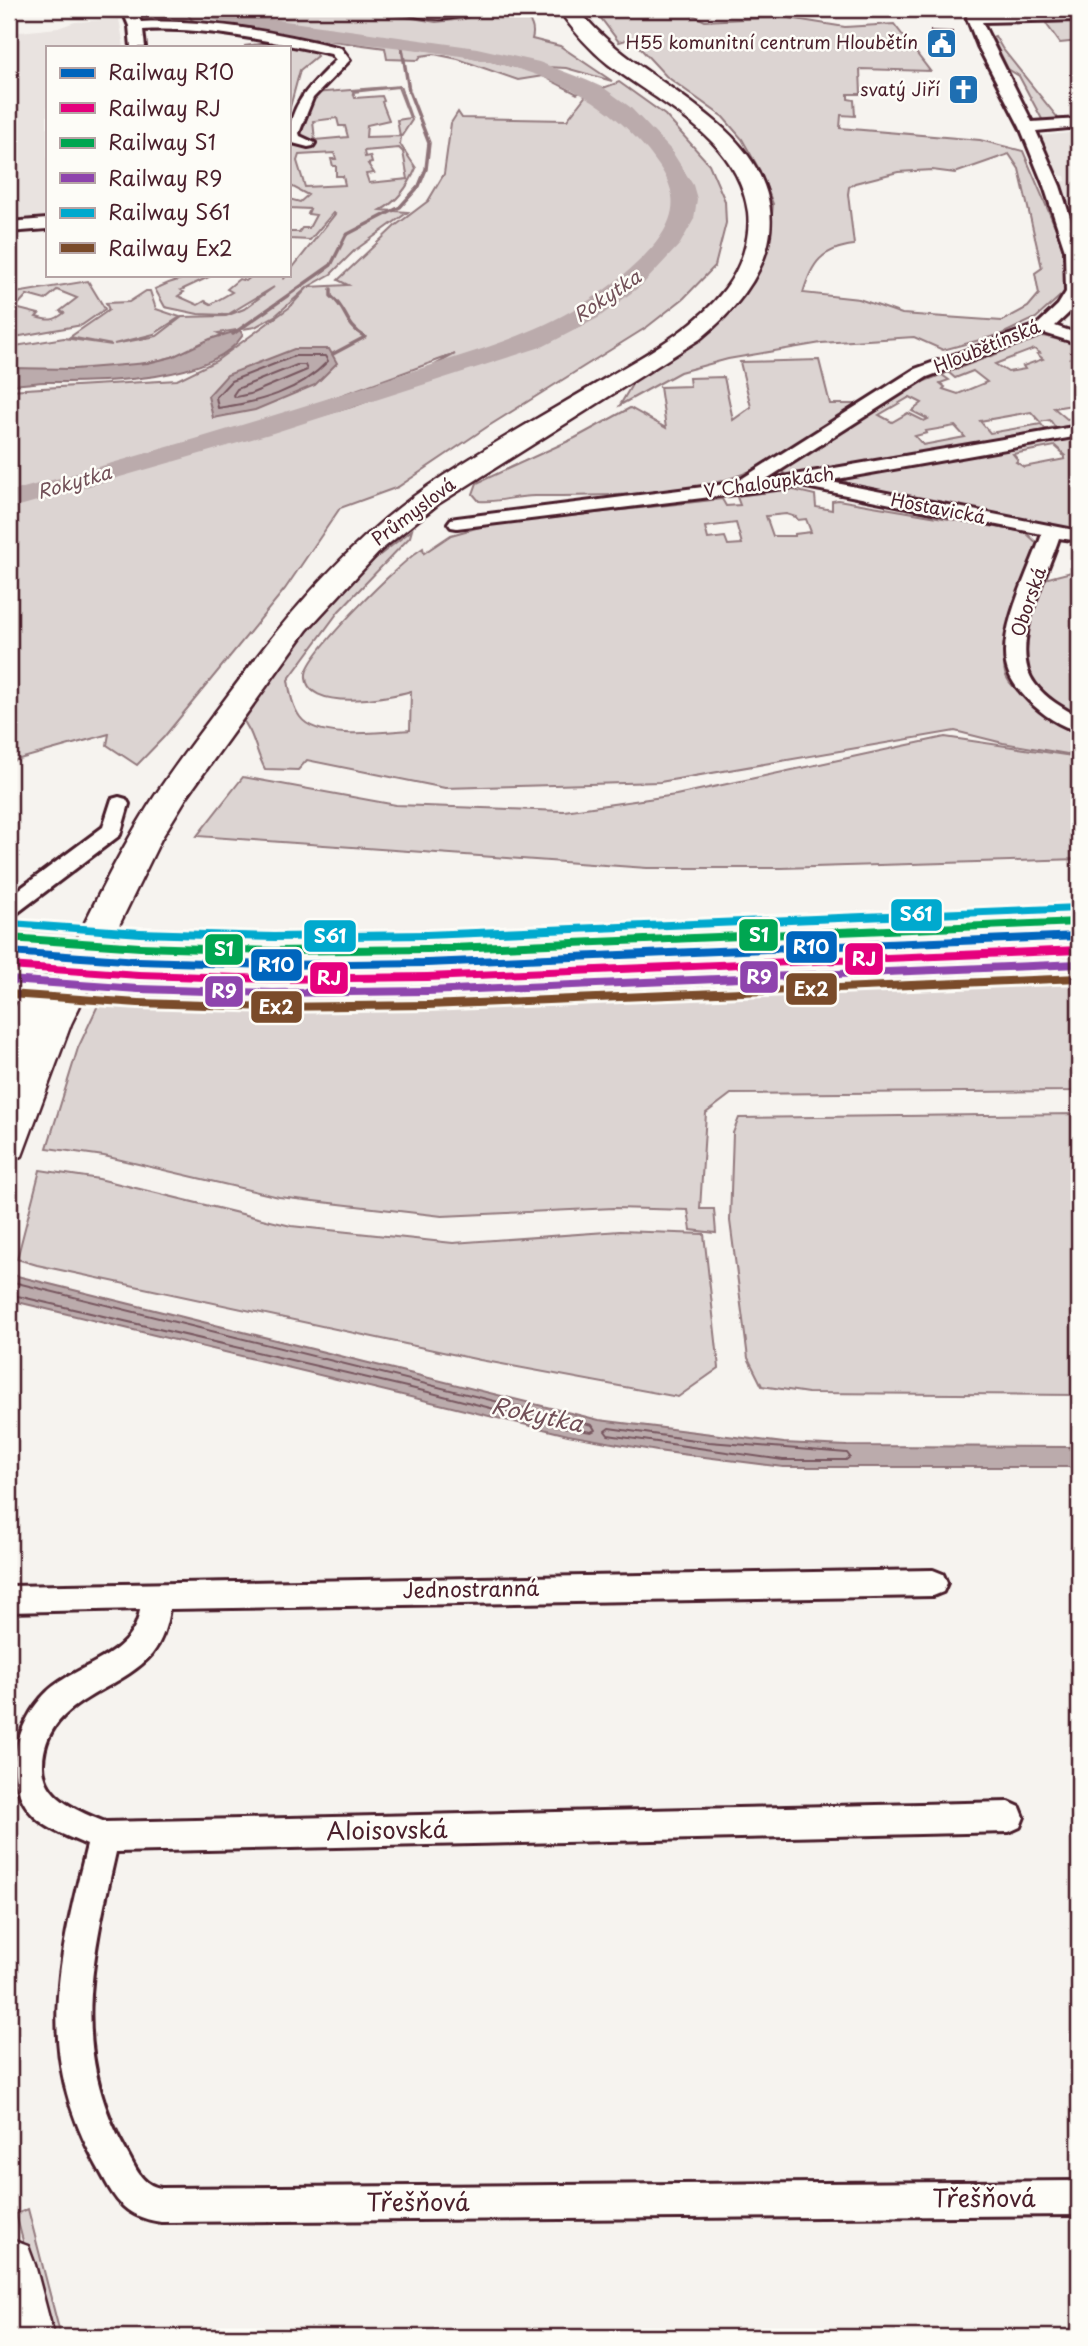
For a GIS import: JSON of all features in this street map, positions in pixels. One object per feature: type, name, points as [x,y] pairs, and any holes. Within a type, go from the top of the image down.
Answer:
[{"type":"main road","name":"Průmyslová","points":[[9,1060],[39,990],[106,861],[143,802],[278,618],[320,568],[354,535],[431,477],[657,340],[698,307],[726,273],[737,247],[741,220],[737,195],[722,162],[687,125],[563,19]]},
{"type":"main road","name":"Průmyslová","points":[[9,1146],[25,1088],[143,802]]},
{"type":"main road","points":[[9,2265],[27,2337]]},
{"type":"street","points":[[128,9],[136,26],[138,46]]},
{"type":"street","points":[[974,13],[1079,16]]},
{"type":"street","name":"Hloubětínská","points":[[741,487],[921,373],[1043,328],[1065,308],[1074,292],[1076,250],[1027,127],[974,13]]},
{"type":"street","points":[[136,26],[163,25],[272,37],[336,51],[343,60],[307,97],[292,133],[294,139],[308,144]]},
{"type":"street","points":[[1027,127],[1079,123]]},
{"type":"street","points":[[9,227],[46,224]]},
{"type":"street","points":[[1043,328],[1079,339]]},
{"type":"street","name":"V Chaloupkách","points":[[457,523],[797,481],[1079,431]]},
{"type":"street","name":"Hostavická","points":[[797,481],[1079,536]]},
{"type":"street","name":"Oborská","points":[[1052,532],[1015,641],[1014,663],[1021,681],[1040,703],[1079,725]]},
{"type":"street","points":[[17,902],[113,830],[143,802]]},
{"type":"street","name":"Jednostranná","points":[[9,1599],[933,1583]]},
{"type":"street","name":"Aloisovská","points":[[156,1595],[153,1623],[139,1648],[53,1704],[38,1727],[30,1751],[31,1785],[38,1799],[66,1820],[104,1837],[1009,1818]]},
{"type":"street","name":"Třešňová","points":[[104,1837],[75,1965],[71,1998],[72,2034],[78,2075],[88,2111],[129,2190],[136,2198],[147,2203],[1079,2198]]},
{"type":"shaded area","points":[[141,9],[179,9],[189,20],[187,23],[145,19]]},
{"type":"shaded area","points":[[183,9],[192,9],[241,24],[466,55],[554,76],[583,91],[577,94],[543,76],[518,80],[458,59],[434,54],[421,56],[418,60],[387,59],[385,48],[200,23],[192,20]]},
{"type":"shaded area","points":[[214,9],[379,9],[394,15],[436,22],[464,19],[485,9],[521,9],[532,26],[532,39],[560,46],[612,81],[566,68],[546,67],[416,42],[242,18]]},
{"type":"shaded area","points":[[594,9],[681,9],[705,21],[783,17],[845,27],[894,24],[930,71],[860,69],[861,94],[848,94],[848,99],[854,100],[855,116],[841,115],[840,128],[980,140],[1023,151],[1063,245],[1066,291],[1036,318],[1002,334],[943,350],[914,337],[821,343],[728,359],[680,372],[620,405],[637,376],[727,315],[754,282],[770,235],[773,204],[760,171],[742,139],[723,117],[666,76],[639,47],[636,37],[619,42]],"holes":[[[1009,154],[1019,169],[1042,268],[1035,273],[1039,294],[1028,307],[1002,321],[902,314],[859,299],[803,293],[810,273],[820,259],[834,250],[854,245],[848,194],[849,187],[855,183],[898,172],[932,170],[955,173]]]},
{"type":"shaded area","points":[[119,19],[124,46],[46,46],[46,216],[9,221],[9,33],[58,28],[75,22]]},
{"type":"shaded area","points":[[1079,21],[1079,41],[1060,43],[1046,23]]},
{"type":"shaded area","points":[[995,36],[1061,122],[1044,123],[1019,76],[1008,69],[992,37]]},
{"type":"shaded area","points":[[274,42],[313,50],[317,56],[300,70],[290,107],[290,46],[244,46]]},
{"type":"shaded area","points":[[619,82],[665,115],[709,164],[725,201],[726,223],[715,266],[684,298],[647,327],[487,427],[398,487],[340,508],[285,589],[164,737],[137,765],[107,745],[109,734],[9,762],[9,506],[355,406],[455,354],[292,413],[28,490],[9,492],[9,390],[177,380],[216,361],[290,307],[308,287],[348,285],[338,280],[395,226],[428,201],[444,174],[451,123],[458,112],[462,118],[567,120],[587,94]]},
{"type":"shaded area","points":[[400,86],[412,120],[401,137],[400,144],[416,168],[402,192],[381,210],[408,212],[354,251],[331,274],[308,287],[275,316],[255,327],[218,333],[222,335],[178,355],[153,362],[91,369],[9,368],[9,347],[64,338],[112,345],[70,337],[109,310],[106,303],[129,302],[150,291],[156,309],[180,317],[154,334],[114,344],[157,336],[182,317],[226,316],[244,309],[274,287],[227,315],[198,314],[165,307],[155,289],[183,278],[211,276],[181,290],[184,292],[178,296],[198,305],[205,301],[211,304],[232,292],[227,289],[239,279],[246,281],[252,276],[290,276],[290,271],[335,214],[333,213],[310,240],[290,239],[290,232],[309,228],[316,215],[308,214],[310,209],[290,208],[290,199],[300,202],[308,195],[290,186],[290,136],[301,136],[306,117],[293,115],[301,94]],"holes":[[[398,87],[410,118],[397,120],[400,136],[366,137],[367,125],[389,120],[382,102],[384,101],[382,96],[355,98],[353,92]],[[337,118],[339,126],[345,126],[348,137],[315,140],[313,121]],[[399,148],[403,152],[408,179],[369,183],[366,174],[374,173],[368,164],[372,163],[370,156],[365,157],[364,151]],[[334,153],[336,159],[331,159],[333,166],[336,166],[336,176],[343,176],[345,185],[305,187],[297,161],[299,155]]]},
{"type":"shaded area","points":[[1079,132],[1079,234],[1058,181],[1066,181],[1065,176],[1055,175],[1040,136]]},
{"type":"shaded area","points":[[88,281],[105,309],[82,325],[9,338],[9,294]],"holes":[[[57,290],[77,298],[60,311],[64,313],[51,320],[15,308],[27,295],[45,300]]]},
{"type":"shaded area","points":[[1044,336],[1079,345],[1079,352],[1070,358],[1079,362],[1079,404],[1054,408],[1067,419],[1079,417],[1079,424],[786,476],[780,469],[917,384],[946,373],[942,375],[949,380],[940,383],[945,387],[943,389],[958,394],[987,382],[973,371],[955,378],[948,372]],"holes":[[[1034,349],[1043,359],[1023,366],[1025,369],[1008,372],[995,364]],[[910,397],[922,403],[912,411],[928,419],[924,421],[908,413],[892,422],[879,415]],[[1031,412],[1040,422],[1050,420],[1055,427],[1045,429],[1041,424],[990,433],[980,421]],[[955,426],[965,437],[923,445],[915,436],[927,433],[926,431]]]},
{"type":"shaded area","points":[[819,360],[830,404],[856,404],[787,451],[743,474],[695,487],[641,494],[530,496],[479,501],[473,494],[477,483],[575,438],[630,408],[666,428],[660,387],[690,386],[689,378],[724,377],[733,420],[751,407],[740,362]]},
{"type":"shaded area","points":[[1079,435],[1079,525],[1076,524],[1073,531],[855,487],[844,481],[849,476]],"holes":[[[1055,446],[1065,455],[1065,459],[1024,467],[1016,462],[1018,460],[1013,454]]]},
{"type":"shaded area","points":[[785,488],[815,495],[816,507],[832,510],[832,501],[838,500],[1025,532],[1040,546],[1010,632],[1004,665],[1006,676],[1028,699],[1079,730],[1079,756],[1003,743],[955,731],[660,782],[445,788],[307,760],[298,770],[265,769],[248,728],[240,717],[258,700],[272,674],[307,628],[367,565],[412,530],[410,537],[339,611],[288,680],[295,708],[309,725],[335,732],[352,733],[410,730],[411,691],[368,699],[333,699],[318,694],[309,686],[306,674],[322,647],[339,628],[377,588],[423,548],[424,553],[451,535],[487,525],[722,499],[726,506],[740,505],[737,497],[743,492]],"holes":[[[786,514],[798,520],[806,519],[811,532],[795,536],[773,536],[766,516]],[[736,523],[742,544],[728,545],[725,537],[708,539],[705,527]]]},
{"type":"shaded area","points":[[1079,570],[1079,719],[1044,700],[1027,681],[1024,629],[1044,579]]},
{"type":"shaded area","points":[[945,737],[1079,757],[1079,859],[781,868],[647,868],[197,836],[243,777],[396,805],[564,811],[676,795]]},
{"type":"shaded area","points":[[1079,908],[1079,947],[426,974],[273,976],[9,964],[9,924],[149,933],[278,936],[426,934]]},
{"type":"shaded area","points":[[1079,947],[1079,1091],[731,1094],[706,1113],[700,1209],[714,1209],[716,1233],[691,1230],[688,1210],[614,1208],[442,1216],[279,1197],[104,1156],[47,1148],[78,1048],[114,971],[273,976],[426,974]]},
{"type":"shaded area","points":[[1079,1114],[1079,1395],[808,1393],[762,1386],[748,1358],[730,1221],[733,1133],[739,1118]]},
{"type":"shaded area","points":[[40,1170],[99,1179],[291,1226],[453,1243],[620,1231],[704,1234],[719,1368],[678,1397],[480,1360],[37,1265],[17,1259]]},
{"type":"shaded area","points":[[28,2209],[61,2337],[48,2337],[16,2214]]},
{"type":"water","points":[[240,330],[243,335],[228,351],[206,363],[181,371],[123,380],[9,384],[9,368],[74,369],[148,363],[172,357],[210,339]]},
{"type":"water","points":[[294,349],[329,349],[337,363],[315,385],[255,410],[213,418],[208,396],[227,375]]},
{"type":"water","points":[[9,1274],[599,1420],[784,1443],[847,1446],[1079,1447],[1079,1467],[783,1467],[657,1451],[568,1435],[9,1300]]},
{"type":"building","name":"H55 komunitní centrum Hloubětín","points":[[931,31],[952,32],[950,55],[929,54]]},
{"type":"waterway","name":"Rokytka","points":[[9,501],[264,427],[535,341],[589,312],[634,279],[672,239],[682,219],[685,199],[682,185],[663,155],[622,112],[596,93],[572,82],[532,66],[496,58],[232,20],[200,9]]},
{"type":"waterway","points":[[233,334],[331,265],[346,235],[400,207],[419,186],[426,169],[429,143],[409,91],[401,42]]},
{"type":"waterway","points":[[331,289],[331,296],[341,306],[353,327],[365,337],[333,354]]},
{"type":"tram line","points":[[395,11],[417,18],[450,20],[482,9]]},
{"type":"rail line","name":"S61","points":[[11,924],[140,933],[274,937],[426,935],[1078,908]]},
{"type":"rail line","name":"S1","points":[[10,938],[140,947],[274,951],[427,949],[1078,922]]},
{"type":"rail line","name":"R10","points":[[9,952],[139,961],[274,965],[427,963],[1079,936]]},
{"type":"rail line","name":"RJ","points":[[9,966],[139,975],[274,979],[427,977],[1079,950]]},
{"type":"rail line","name":"R9","points":[[9,980],[138,989],[273,993],[427,991],[1079,964]]},
{"type":"rail line","name":"Ex2","points":[[9,994],[138,1003],[273,1007],[428,1005],[1079,978]]},
{"type":"place","name":"H55 komunitní centrum Hloubětín","points":[[941,43]]},
{"type":"place","name":"svatý Jiří","points":[[963,90]]}]
